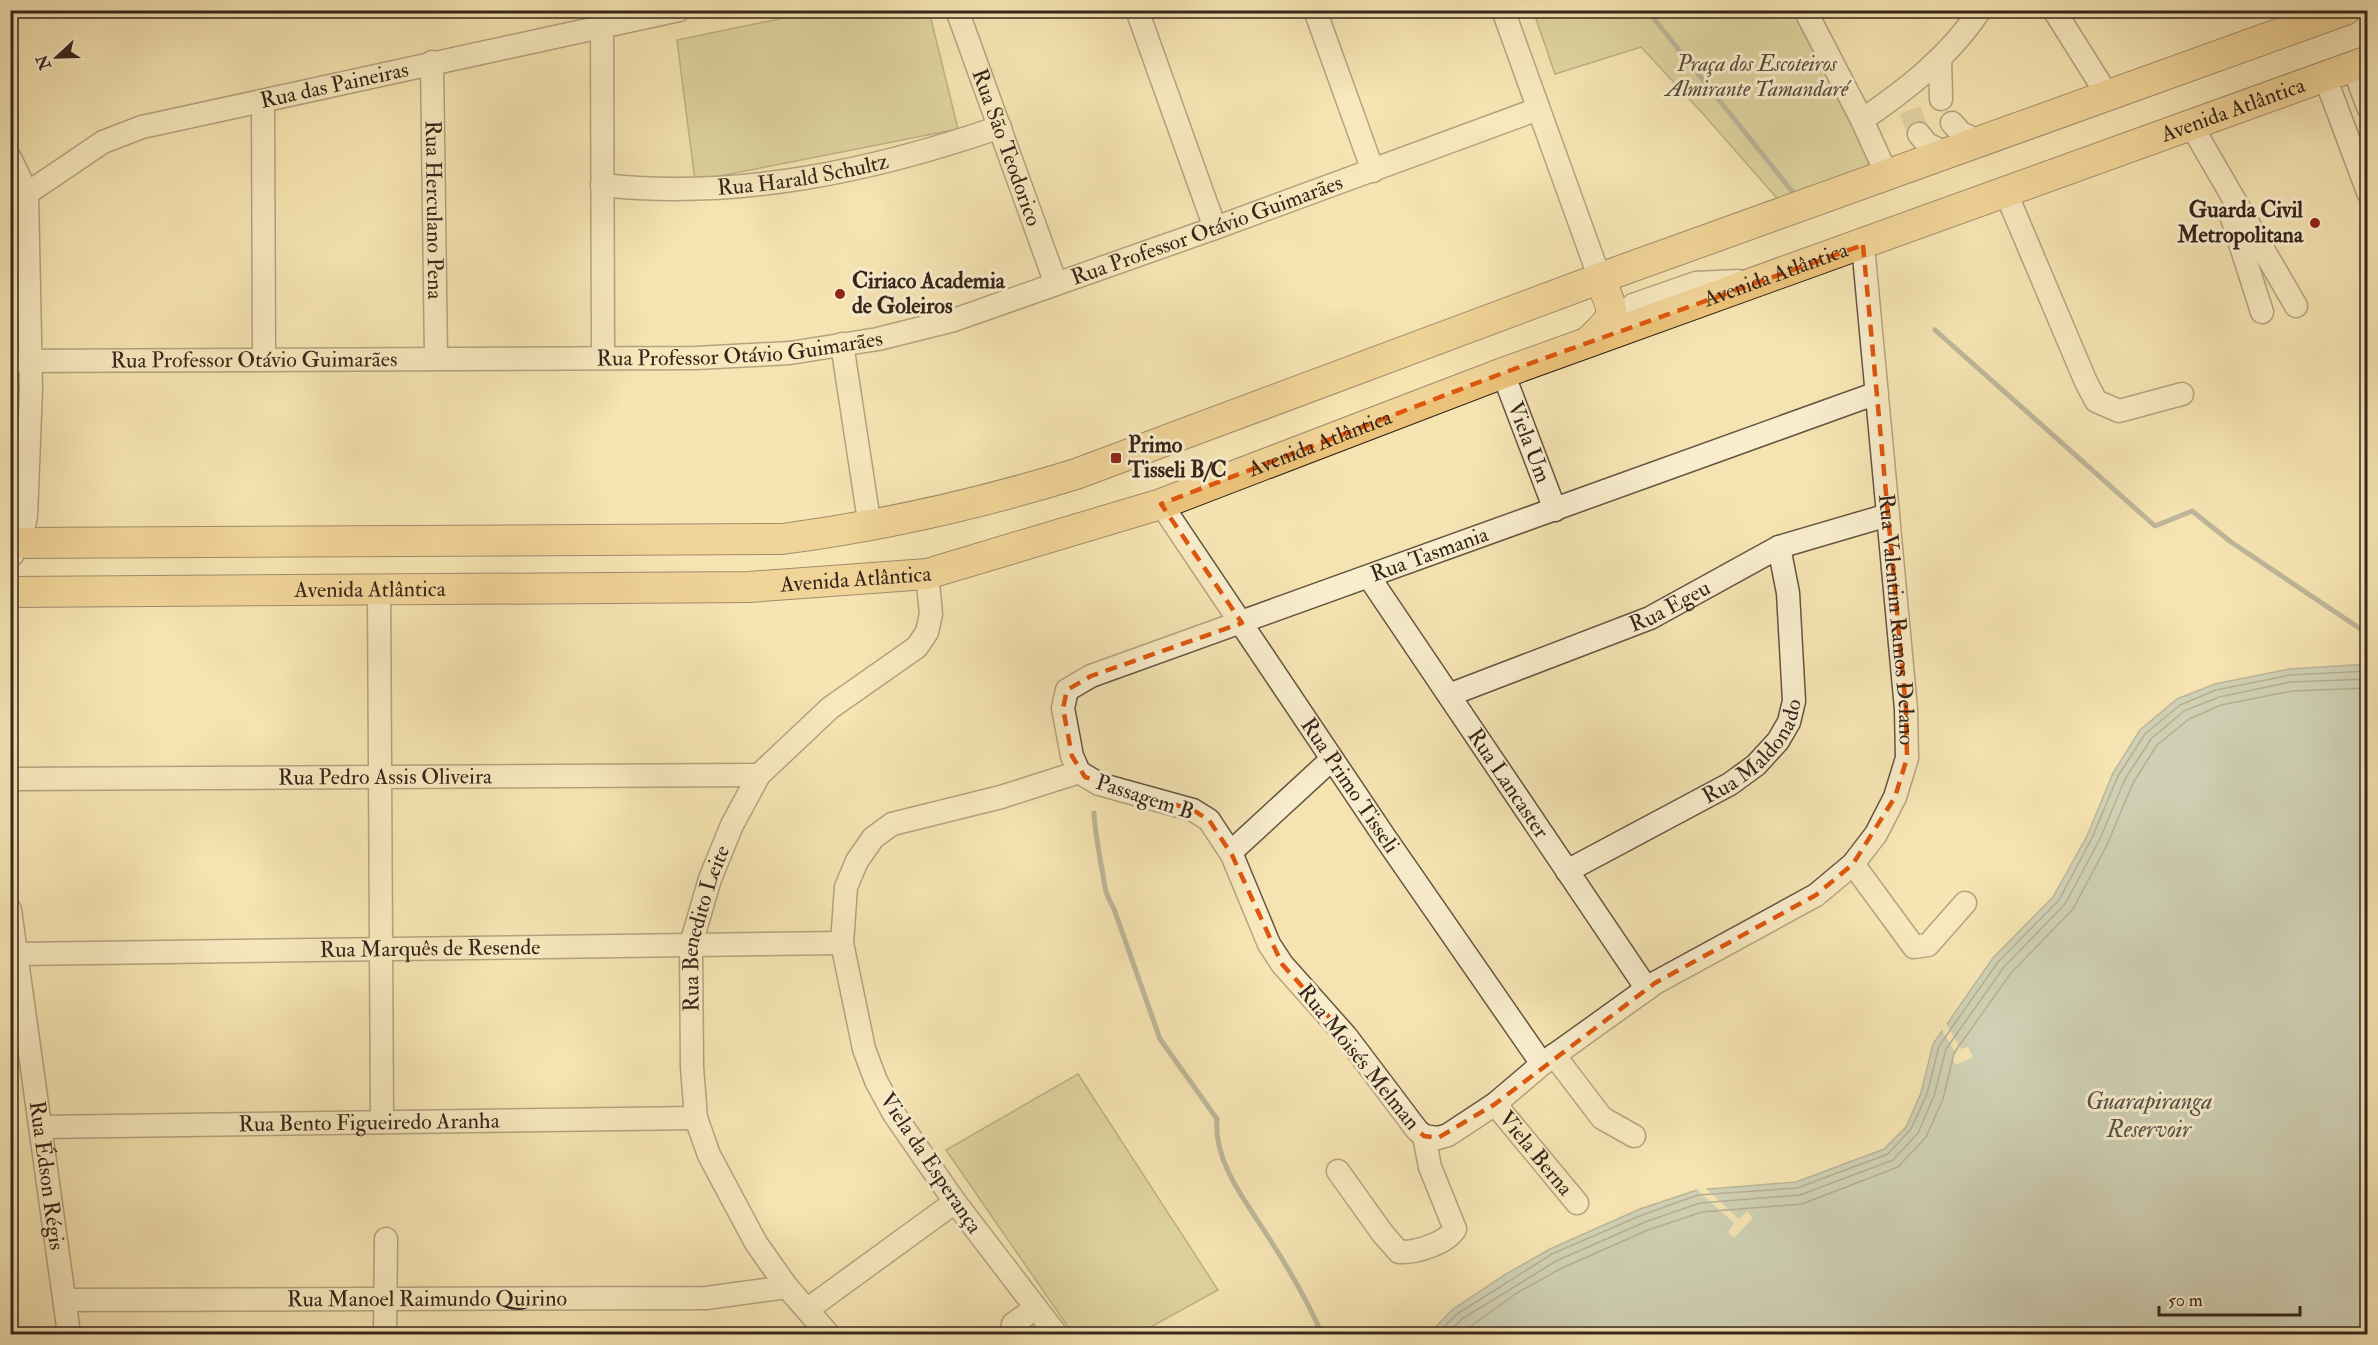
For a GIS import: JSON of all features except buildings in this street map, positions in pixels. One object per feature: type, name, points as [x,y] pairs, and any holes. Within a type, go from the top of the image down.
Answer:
[{"type":"main road","name":"Avenida Atlântica","points":[[14,548],[782,539],[870,527],[1009,495],[1076,474],[1600,279],[2345,10]]},
{"type":"main road","name":"Avenida Atlântica","points":[[15,596],[379,589],[749,586],[927,574],[1161,504],[1503,373],[2360,64]]},
{"type":"main road","points":[[1586,344],[1604,327],[1613,313],[1600,279]]},
{"type":"street","name":"Rua das Paineiras","points":[[19,199],[93,147],[121,133],[432,62],[679,10]]},
{"type":"street","name":"Rua São Teodorico","points":[[957,10],[1056,284]]},
{"type":"street","points":[[1137,10],[1215,228]]},
{"type":"street","points":[[1315,10],[1373,171]]},
{"type":"street","points":[[1805,10],[1862,120],[1887,175]]},
{"type":"street","points":[[1862,120],[1898,96],[1940,58],[1980,10]]},
{"type":"street","points":[[2054,10],[2108,96]]},
{"type":"street","points":[[1506,13],[1538,109],[1600,279]]},
{"type":"street","points":[[602,27],[603,357]]},
{"type":"street","points":[[1940,58],[1941,99]]},
{"type":"street","name":"Rua Herculano Pena","points":[[432,62],[436,358]]},
{"type":"street","points":[[2360,64],[2367,107]]},
{"type":"street","points":[[2325,77],[2367,192]]},
{"type":"street","points":[[1910,110],[1917,79]]},
{"type":"street","points":[[263,101],[264,358]]},
{"type":"street","name":"Rua Professor Otávio Guimarães","points":[[21,361],[264,358],[696,358],[790,353],[878,339],[954,320],[1373,171],[1538,109]]},
{"type":"street","points":[[1952,123],[1961,133],[1978,141]]},
{"type":"street","points":[[2191,125],[2218,176],[2296,306]]},
{"type":"street","name":"Rua Harald Schultz","points":[[603,185],[631,188],[712,187],[820,176],[892,161],[1000,127]]},
{"type":"street","points":[[1920,134],[1927,144],[1946,153]]},
{"type":"street","points":[[10,158],[19,199],[26,516],[14,548]]},
{"type":"street","points":[[2218,176],[2262,312]]},
{"type":"street","points":[[2007,193],[2085,381],[2096,401],[2119,411],[2182,394]]},
{"type":"street","name":"Rua Valentim Ramos Delano","points":[[1548,1059],[1647,989],[1816,895],[1853,864],[1876,834],[1895,797],[1907,758],[1906,709],[1863,245]]},
{"type":"street","points":[[842,344],[870,527]]},
{"type":"street","name":"Viela Um","points":[[1503,373],[1555,510]]},
{"type":"street","name":"Rua Tasmania","points":[[1079,772],[1072,756],[1064,716],[1067,690],[1118,665],[1242,623],[1877,393]]},
{"type":"street","name":"Rua Primo Tisseli","points":[[1161,504],[1332,759],[1548,1059],[1602,1118],[1634,1136]]},
{"type":"street","name":"Rua Egeu","points":[[1449,695],[1650,618],[1779,547],[1888,515]]},
{"type":"street","name":"Rua Maldonado","points":[[1567,871],[1730,783],[1756,765],[1778,741],[1789,722],[1794,701],[1788,593],[1779,547]]},
{"type":"street","name":"Rua Benedito Leite","points":[[828,1335],[787,1287],[756,1243],[716,1172],[696,1118],[691,1045],[691,944],[710,879],[728,836],[759,775],[830,708],[917,647],[927,632],[931,614],[927,574]]},
{"type":"street","name":"Rua Lancaster","points":[[1369,577],[1647,989]]},
{"type":"street","points":[[379,589],[382,1122]]},
{"type":"street","points":[[1231,852],[1332,759]]},
{"type":"street","name":"Passagem B","points":[[1079,772],[1099,784],[1159,795],[1193,810],[1209,820],[1231,852]]},
{"type":"street","name":"Viela da Esperança","points":[[1056,1335],[955,1202],[894,1114],[876,1081],[864,1049],[842,943],[846,887],[857,861],[873,838],[892,825],[913,817],[1001,797],[1079,772]]},
{"type":"street","name":"Rua Pedro Assis Oliveira","points":[[10,779],[759,775]]},
{"type":"street","name":"Rua Moisés Melman","points":[[1231,852],[1269,944],[1282,964],[1346,1036],[1408,1120],[1424,1136],[1438,1138],[1448,1135],[1495,1104],[1548,1059]]},
{"type":"street","points":[[1853,864],[1914,947],[1928,945],[1965,903]]},
{"type":"street","name":"Rua Édson Régis","points":[[10,910],[18,954],[69,1335]]},
{"type":"street","name":"Rua Marquês de Resende","points":[[18,954],[842,943]]},
{"type":"street","name":"Viela Berna","points":[[1495,1104],[1577,1203]]},
{"type":"street","name":"Rua Bento Figueiredo Aranha","points":[[42,1127],[696,1118]]},
{"type":"street","points":[[1338,1171],[1383,1234],[1400,1252],[1411,1253],[1451,1236],[1455,1229],[1431,1167],[1424,1136]]},
{"type":"street","points":[[808,1309],[955,1202]]},
{"type":"street","points":[[385,1335],[386,1239]]},
{"type":"street","name":"Rua Manoel Raimundo Quirino","points":[[65,1300],[706,1298],[787,1287]]},
{"type":"street","points":[[1011,1335],[1013,1324],[1036,1308]]},
{"type":"highlighted area","points":[[1863,245],[1906,709],[1907,758],[1895,797],[1853,864],[1816,895],[1655,983],[1495,1104],[1438,1138],[1424,1136],[1408,1121],[1346,1036],[1282,964],[1232,855],[1209,820],[1193,810],[1085,777],[1072,756],[1063,708],[1067,690],[1091,676],[1242,623],[1161,504],[1503,373]]},
{"type":"green space","name":"Praça dos Escoteiros Almirante Tamandaré","points":[[1533,10],[1795,11],[1878,170],[1782,204],[1641,47],[1555,74]]},
{"type":"green space","points":[[817,11],[929,11],[958,129],[695,181],[677,40]]},
{"type":"green space","points":[[1078,1074],[1218,1290],[1138,1334],[1073,1334],[946,1150]]},
{"type":"water","name":"Guarapiranga Reservoir","points":[[2367,665],[2367,1334],[1429,1334],[1453,1309],[1506,1274],[1550,1249],[1640,1209],[1697,1190],[1796,1182],[1884,1149],[1906,1127],[1921,1093],[1933,1044],[1993,958],[2053,897],[2087,836],[2113,773],[2140,730],[2177,699],[2215,684],[2289,669]]},
{"type":"pier","points":[[1945,1022],[1961,1049],[1968,1047],[1973,1057],[1955,1065],[1952,1057],[1956,1054],[1941,1028]]},
{"type":"pier","points":[[1703,1186],[1739,1219],[1747,1211],[1753,1218],[1734,1238],[1728,1232],[1734,1223],[1694,1187]]},
{"type":"waterway","points":[[1647,10],[1795,195]]},
{"type":"waterway","points":[[1935,330],[2155,526],[2192,511],[2231,542],[2368,634]]},
{"type":"waterway","points":[[1094,813],[1106,891],[1160,1039],[1217,1119],[1220,1151],[1233,1182],[1291,1273],[1322,1334]]},
{"type":"tunnel","points":[[1910,110],[1919,134]]},
{"type":"place","name":"Guarda Civil Metropolitana","points":[[2315,223]]},
{"type":"place","name":"Ciriaco Academia de Goleiros","points":[[840,294]]},
{"type":"place","name":"Primo Tisseli B/C","points":[[1116,458]]}]
